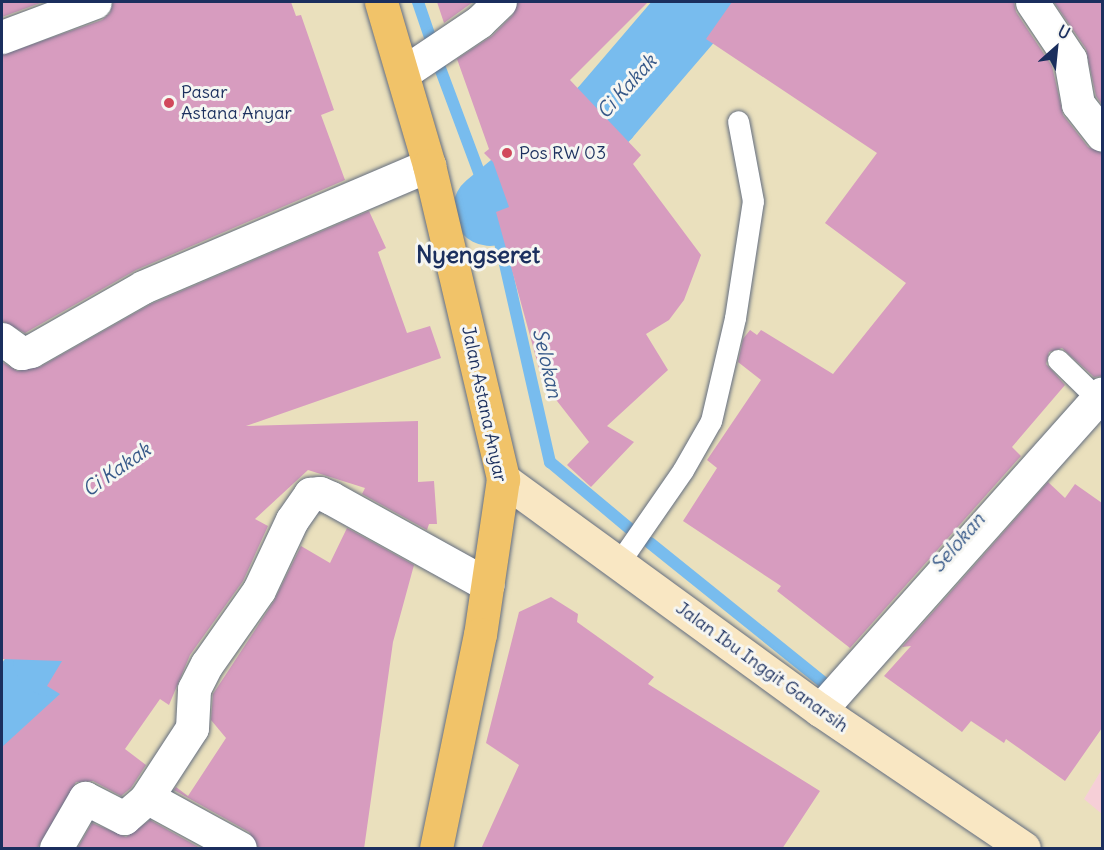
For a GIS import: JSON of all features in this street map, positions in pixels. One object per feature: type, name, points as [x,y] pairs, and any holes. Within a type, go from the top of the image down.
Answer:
[{"type":"main road","name":"Jalan Astana Anyar","points":[[381,2],[429,165],[503,480],[488,585],[436,849]]},
{"type":"main road","name":"Jalan Ibu Inggit Ganarsih","points":[[503,480],[820,710],[1024,849]]},
{"type":"street","points":[[2,37],[95,2]]},
{"type":"street","points":[[403,73],[479,22],[500,2]]},
{"type":"street","points":[[1032,2],[1070,59],[1078,104],[1102,135]]},
{"type":"street","points":[[2,339],[21,353],[31,351],[143,287],[429,165]]},
{"type":"street","points":[[820,710],[1100,397]]},
{"type":"street","points":[[56,849],[82,799],[124,819],[145,800],[192,728],[194,689],[207,664],[259,590],[292,520],[310,494],[320,493],[331,498],[488,585]]},
{"type":"street","points":[[145,800],[152,800],[240,849]]},
{"type":"lane","points":[[618,564],[683,470],[711,421],[735,318],[753,201],[738,122]]},
{"type":"lane","points":[[1058,360],[1100,397]]},
{"type":"shaded area","points":[[1102,769],[1102,814],[1084,799]]},
{"type":"building","points":[[2,2],[43,2],[2,17]]},
{"type":"building","name":"Pasar Astana Anyar","points":[[113,2],[291,2],[296,16],[301,15],[334,110],[321,115],[345,180],[136,270],[25,333],[2,321],[2,55],[102,20],[110,13]]},
{"type":"building","points":[[437,2],[473,2],[444,23]]},
{"type":"building","points":[[518,2],[648,2],[570,80],[641,155],[633,164],[701,255],[684,300],[669,320],[646,334],[668,370],[607,426],[634,442],[591,487],[567,465],[589,442],[543,383],[496,212],[509,207],[493,162],[484,153],[489,149],[457,59],[492,36],[513,15]]},
{"type":"building","points":[[732,2],[1014,2],[1016,12],[1052,66],[1063,115],[1088,147],[1102,153],[1102,376],[1094,377],[1062,348],[1049,352],[1046,364],[1065,385],[1012,447],[1021,456],[850,648],[777,591],[781,586],[683,521],[717,468],[707,460],[761,380],[738,362],[743,339],[750,330],[757,335],[761,330],[833,374],[906,283],[825,223],[877,153],[706,39]]},
{"type":"building","points":[[1054,2],[1102,2],[1102,105],[1096,96],[1086,49]]},
{"type":"building","points":[[369,211],[386,248],[378,252],[407,333],[430,326],[441,358],[246,426],[418,421],[418,482],[434,481],[437,524],[429,524],[427,530],[362,494],[365,488],[308,470],[255,519],[268,526],[243,581],[190,655],[169,705],[160,699],[125,749],[146,765],[131,788],[121,796],[93,781],[76,782],[37,849],[2,849],[2,747],[60,694],[47,686],[62,661],[2,659],[2,362],[17,371],[40,367],[151,304]]},
{"type":"building","points":[[1048,482],[1065,498],[1075,484],[1102,503],[1102,728],[1065,781],[1006,739],[1004,743],[971,721],[962,732],[884,676],[911,646],[902,647]]},
{"type":"building","points":[[347,528],[414,565],[393,642],[364,849],[259,849],[249,832],[174,790],[176,787],[188,796],[226,738],[211,720],[213,694],[274,601],[301,546],[330,563]]},
{"type":"building","points":[[551,597],[578,614],[577,622],[654,677],[648,684],[820,791],[782,849],[481,849],[519,765],[486,743],[519,612]]},
{"type":"building","points":[[150,820],[202,849],[77,849],[92,823],[126,837]]},
{"type":"waterway","points":[[418,2],[432,43]]},
{"type":"waterway","name":"Ci Kakak","points":[[490,209],[604,114],[700,2]]},
{"type":"waterway","name":"Selokan","points":[[437,60],[492,207],[550,462],[629,528]]},
{"type":"waterway","name":"Selokan","points":[[650,543],[829,687]]},
{"type":"waterway","name":"Ci Kakak","points":[[2,727],[50,659],[57,560]]},
{"type":"place","name":"Pasar Astana Anyar","points":[[169,103]]},
{"type":"place","name":"Pos RW 03","points":[[507,153]]},
{"type":"district","name":"Nyengseret","points":[[478,255]]}]
